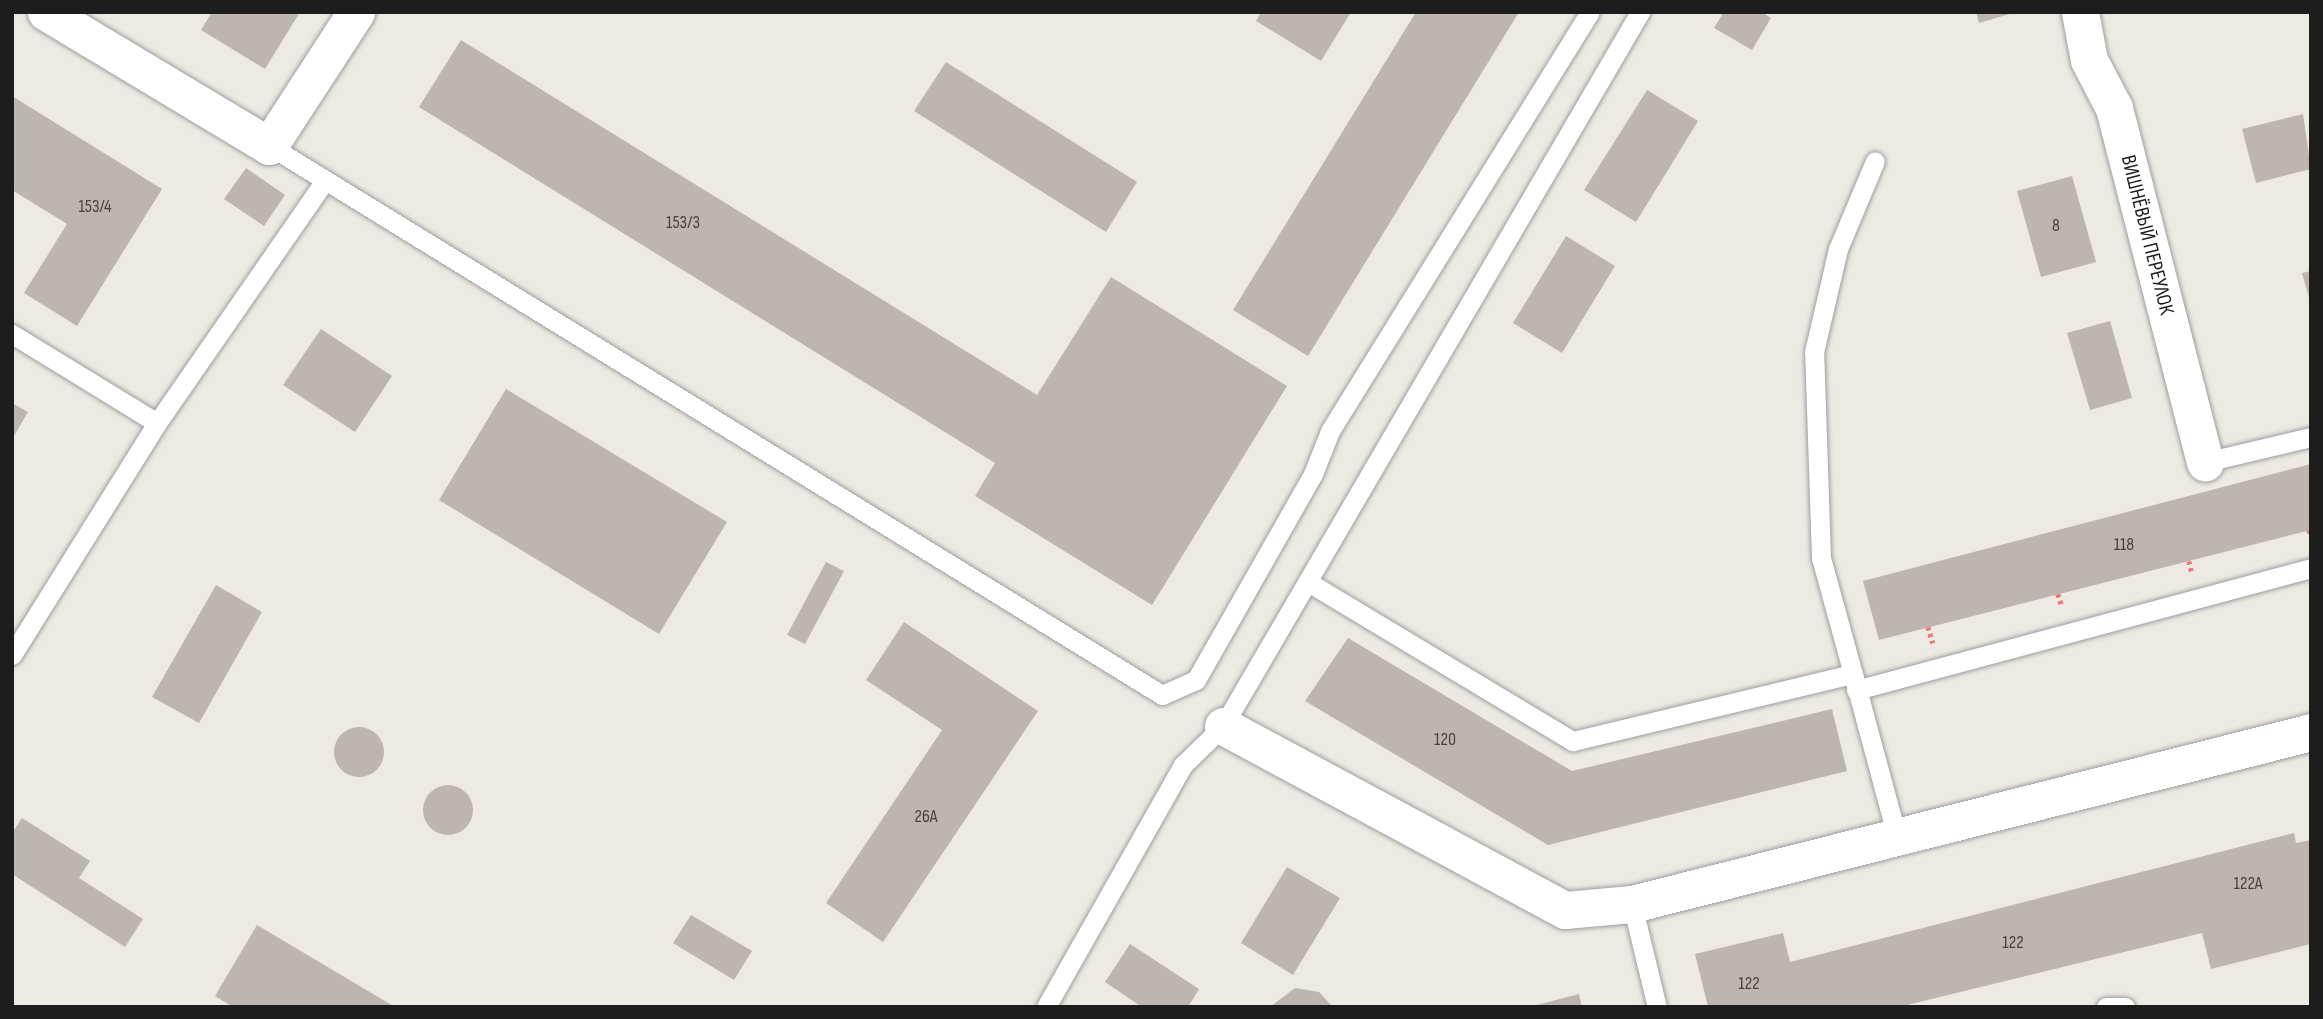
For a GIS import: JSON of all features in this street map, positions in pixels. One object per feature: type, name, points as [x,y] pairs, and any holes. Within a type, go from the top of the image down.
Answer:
[{"type":"street","points":[[47,12],[270,146],[356,12]]},
{"type":"street","name":"ВИШНЁВЫЙ ПЕРЕУЛОК","points":[[2080,12],[2089,60],[2114,108],[2205,462]]},
{"type":"street","points":[[1223,726],[1565,910],[1632,904],[2311,732]]},
{"type":"lane","points":[[270,146],[323,183],[1162,695],[1196,680],[1313,474],[1330,430],[1590,12]]},
{"type":"lane","points":[[1046,1007],[1183,765],[1223,726],[1640,12]]},
{"type":"lane","points":[[1875,162],[1838,249],[1814,352],[1821,558],[1897,837]]},
{"type":"lane","points":[[12,655],[157,423],[323,183]]},
{"type":"lane","points":[[12,334],[157,423]]},
{"type":"lane","points":[[2205,462],[2311,437]]},
{"type":"lane","points":[[1308,582],[1573,741],[1854,682],[2311,568]]},
{"type":"lane","points":[[1632,904],[1657,1007]]},
{"type":"lane","points":[[2106,1007],[2125,1007]]},
{"type":"building","points":[[212,12],[300,12],[265,69],[201,30]]},
{"type":"building","points":[[1261,12],[1351,12],[1321,61],[1256,21]]},
{"type":"building","points":[[1416,12],[1519,12],[1308,356],[1233,310]]},
{"type":"building","points":[[1718,12],[1762,12],[1771,18],[1752,50],[1714,28],[1722,15]]},
{"type":"building","points":[[1976,12],[2013,12],[2013,13],[1979,23]]},
{"type":"building","points":[[461,40],[1037,395],[1111,277],[1287,386],[1152,605],[975,496],[995,463],[419,107]]},
{"type":"building","points":[[946,62],[1137,182],[1106,232],[914,111]]},
{"type":"building","points":[[1647,90],[1698,121],[1636,222],[1584,190]]},
{"type":"building","points":[[12,96],[162,189],[77,326],[24,293],[67,224],[12,190]]},
{"type":"building","points":[[2303,114],[2311,169],[2256,183],[2242,129]]},
{"type":"building","points":[[246,168],[285,195],[264,226],[224,199]]},
{"type":"building","points":[[2072,176],[2096,262],[2041,277],[2017,191]]},
{"type":"building","points":[[1566,236],[1615,266],[1562,353],[1513,323]]},
{"type":"building","points":[[2311,271],[2311,301],[2310,301],[2302,273]]},
{"type":"building","points":[[2110,321],[2132,398],[2090,410],[2067,333]]},
{"type":"building","points":[[321,329],[392,376],[355,432],[283,385]]},
{"type":"building","points":[[506,389],[727,522],[659,634],[439,500]]},
{"type":"building","points":[[12,403],[28,412],[12,439]]},
{"type":"building","points":[[2311,464],[2311,530],[1879,640],[1863,581]]},
{"type":"building","points":[[826,562],[844,571],[805,644],[787,635]]},
{"type":"building","points":[[216,585],[262,612],[199,723],[152,697]]},
{"type":"building","points":[[904,622],[1038,711],[883,942],[826,903],[942,730],[866,680]]},
{"type":"building","points":[[1348,638],[1572,771],[1832,709],[1847,771],[1548,845],[1305,701]]},
{"type":"building","points":[[359,727],[377,734],[384,752],[377,770],[359,777],[341,770],[334,752],[341,734]]},
{"type":"building","points":[[448,785],[466,792],[473,810],[466,828],[448,835],[430,828],[423,810],[430,792]]},
{"type":"building","points":[[22,818],[90,861],[79,878],[143,919],[125,947],[12,874],[12,833]]},
{"type":"building","points":[[2294,833],[2296,843],[2311,840],[2311,944],[2211,969],[2202,933],[1899,1007],[1708,1007],[1695,954],[1783,933],[1790,962]]},
{"type":"building","points":[[1287,867],[1340,898],[1293,975],[1241,943]]},
{"type":"building","points":[[691,915],[752,951],[734,980],[673,943]]},
{"type":"building","points":[[257,925],[395,1007],[233,1007],[215,996]]},
{"type":"building","points":[[1130,944],[1199,989],[1188,1007],[1142,1007],[1105,982]]},
{"type":"building","points":[[1295,988],[1319,992],[1333,1007],[1270,1007]]},
{"type":"building","points":[[1579,994],[1582,1007],[1533,1007],[1533,1006]]}]
